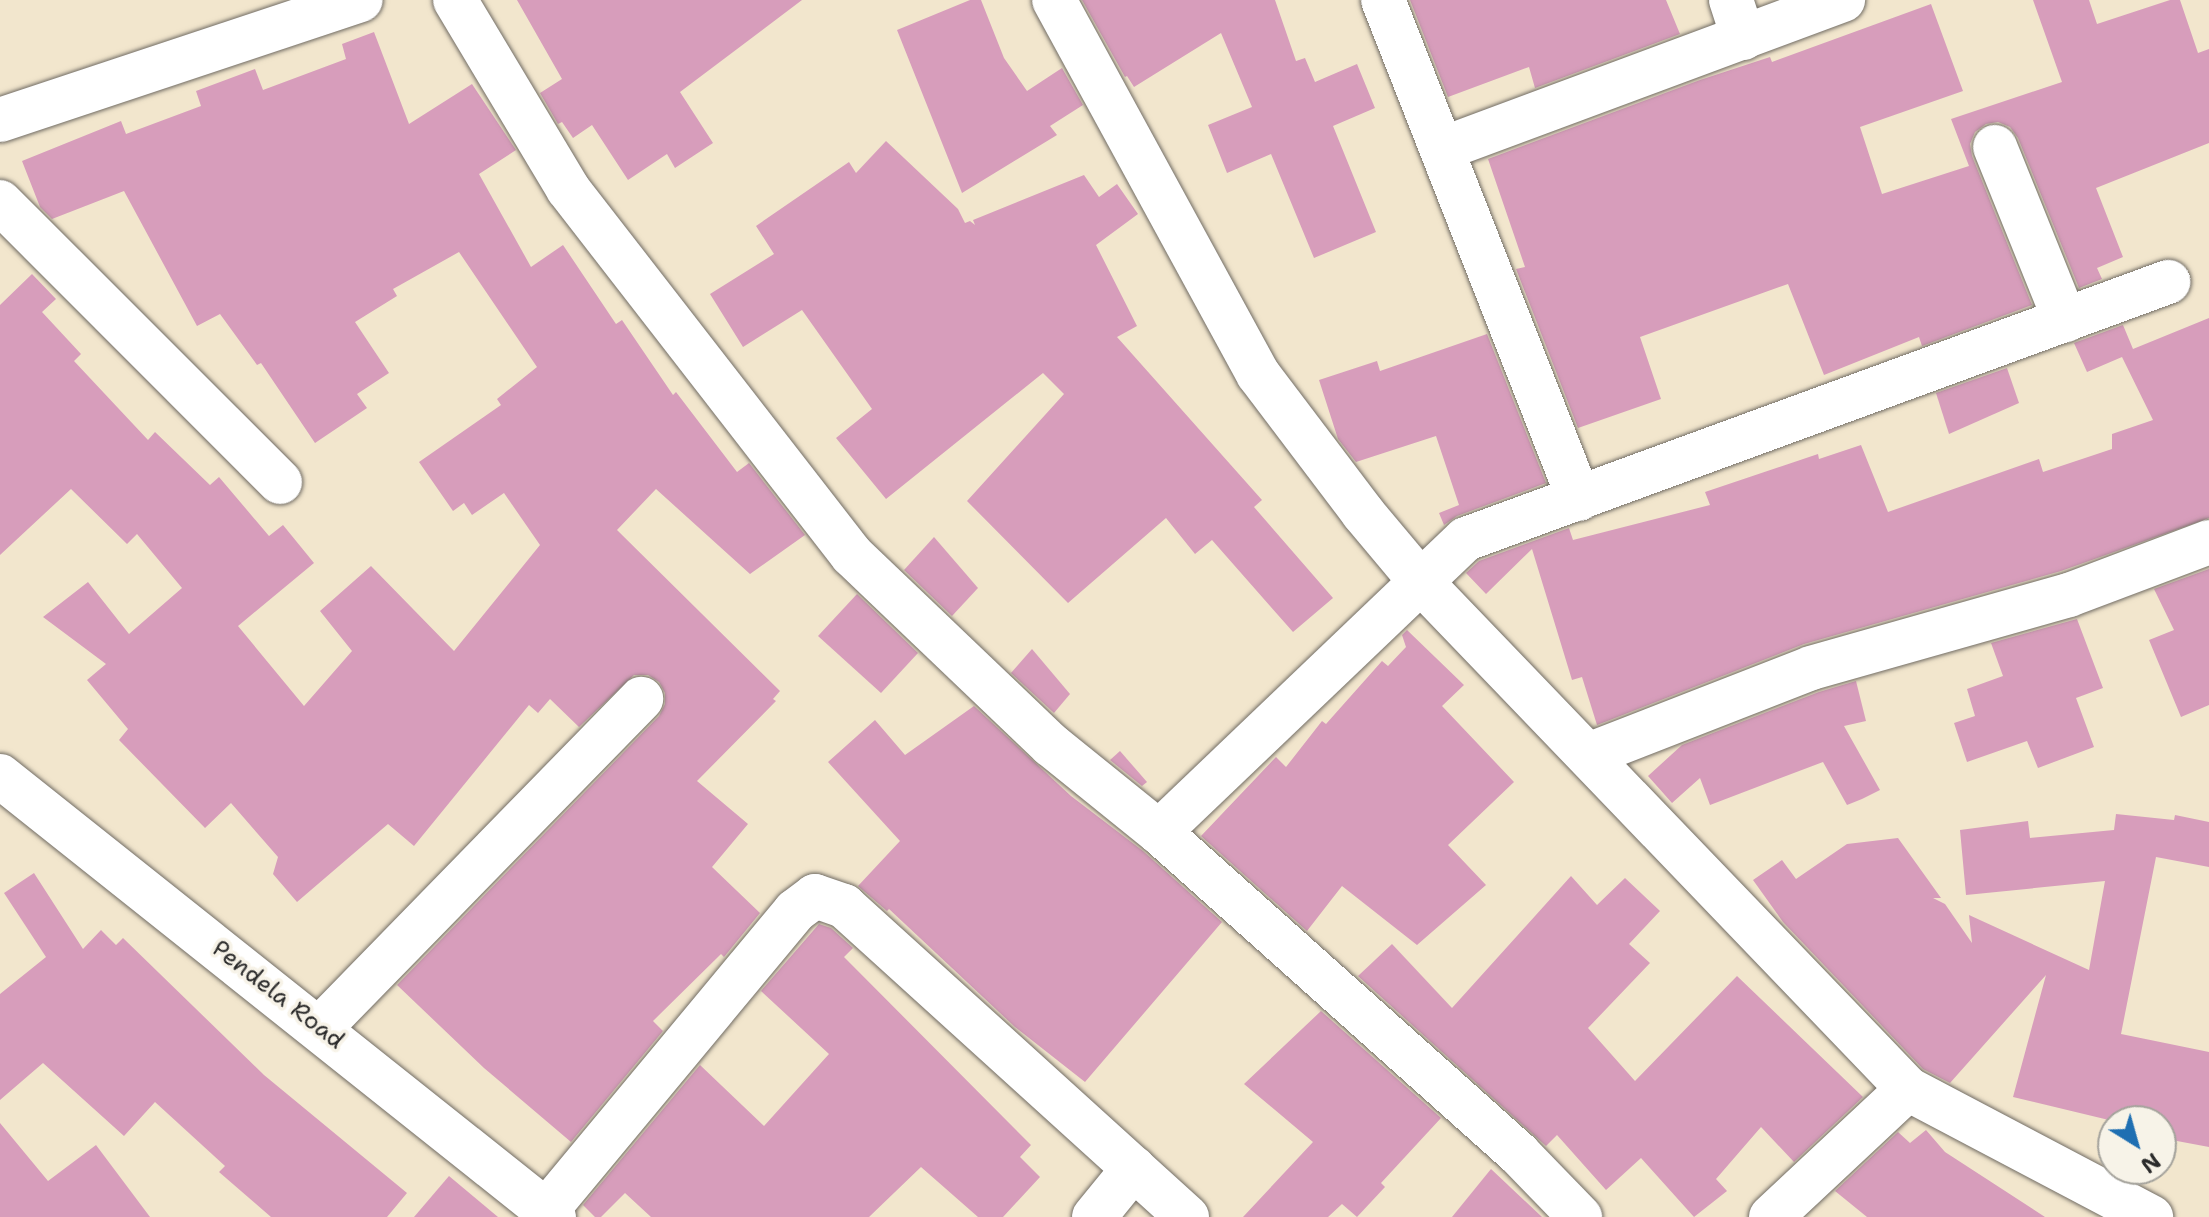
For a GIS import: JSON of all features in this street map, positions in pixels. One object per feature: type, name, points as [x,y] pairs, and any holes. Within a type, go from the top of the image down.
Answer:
[{"type":"street","points":[[0,120],[361,0]]},
{"type":"street","points":[[455,0],[568,189],[852,555],[1051,745],[1159,832],[1519,1154],[1580,1217]]},
{"type":"street","points":[[1054,0],[1258,374],[1363,513],[1421,582],[1908,1089],[2151,1217]]},
{"type":"street","points":[[1383,0],[1579,499]]},
{"type":"street","points":[[1442,149],[1737,19],[1843,0]]},
{"type":"street","points":[[1995,147],[2065,320]]},
{"type":"street","points":[[0,202],[280,482]]},
{"type":"street","points":[[1159,832],[1466,539],[2168,282]]},
{"type":"street","points":[[1588,755],[1811,668],[2069,595],[2209,542]]},
{"type":"street","points":[[320,1028],[641,699]]},
{"type":"street","name":"Pendela Road","points":[[0,776],[550,1214]]},
{"type":"street","points":[[550,1214],[795,911],[815,896],[844,906],[1187,1217]]},
{"type":"street","points":[[1771,1217],[1908,1089]]},
{"type":"street","points":[[1094,1217],[1134,1168]]},
{"type":"building","points":[[517,0],[802,0],[680,92],[713,143],[675,168],[667,154],[628,180],[592,125],[573,138],[562,122],[558,124],[540,93],[562,79]]},
{"type":"building","points":[[970,0],[981,0],[1004,58],[1027,91],[1062,68],[1083,105],[1050,126],[1057,135],[962,193],[897,30]]},
{"type":"building","points":[[1082,0],[1275,0],[1296,61],[1305,58],[1315,82],[1357,64],[1375,108],[1333,126],[1376,232],[1314,258],[1271,154],[1227,173],[1208,125],[1252,107],[1221,33],[1134,87],[1125,77]]},
{"type":"building","points":[[1410,0],[1666,0],[1680,34],[1535,88],[1529,67],[1448,97]]},
{"type":"building","points":[[2033,0],[2089,0],[2097,24],[2170,0],[2180,0],[2198,53],[2209,49],[2209,143],[2096,188],[2123,257],[2097,268],[2102,279],[2079,288],[2018,138],[2010,127],[1998,122],[1986,124],[1975,132],[1970,144],[1972,156],[2032,305],[1922,346],[1919,337],[1824,375],[1788,284],[1640,337],[1661,399],[1578,428],[1516,269],[1525,267],[1488,159],[1700,80],[1770,57],[1772,62],[1931,4],[1963,91],[1860,127],[1882,194],[1969,166],[1951,119],[2062,82]]},
{"type":"building","points":[[374,32],[409,124],[472,84],[516,150],[479,174],[531,267],[563,245],[616,324],[622,320],[673,395],[676,392],[737,472],[749,463],[805,535],[750,574],[656,489],[617,530],[780,691],[773,699],[776,701],[697,781],[748,824],[712,867],[760,913],[724,957],[721,954],[653,1021],[663,1031],[571,1142],[484,1068],[397,985],[659,716],[665,704],[665,693],[659,682],[648,675],[634,675],[579,727],[550,699],[538,713],[529,705],[414,846],[388,824],[297,902],[273,874],[278,857],[231,803],[205,828],[119,740],[128,729],[87,680],[106,664],[43,617],[88,582],[129,634],[182,588],[137,534],[127,544],[71,489],[0,555],[0,305],[32,274],[56,299],[42,312],[81,354],[74,361],[148,440],[155,432],[210,485],[219,477],[269,536],[283,525],[314,563],[238,626],[304,706],[352,651],[320,611],[371,566],[454,651],[540,545],[504,493],[472,515],[464,503],[453,511],[419,462],[501,405],[497,399],[537,367],[459,252],[393,289],[397,296],[355,322],[389,373],[357,394],[367,408],[315,443],[261,363],[257,365],[220,314],[197,326],[124,191],[52,219],[40,207],[22,161],[121,121],[126,134],[201,106],[196,91],[255,69],[263,90],[346,59],[342,44]]},
{"type":"building","points":[[886,141],[958,209],[965,223],[970,221],[975,225],[973,220],[1084,175],[1099,197],[1117,184],[1138,214],[1096,245],[1137,326],[1117,337],[1262,500],[1254,507],[1333,598],[1293,632],[1212,540],[1195,554],[1166,518],[1068,603],[967,501],[1064,394],[1043,373],[886,499],[836,438],[872,409],[802,310],[743,347],[710,294],[774,254],[756,226],[849,162],[856,173]]},
{"type":"building","points":[[2209,318],[2209,518],[2061,571],[1804,644],[1597,725],[1582,677],[1572,680],[1532,549],[1486,594],[1466,573],[1479,561],[1569,528],[1573,540],[1710,505],[1705,492],[1818,454],[1819,459],[1861,445],[1888,512],[2039,459],[2043,472],[2112,449],[2112,434],[2153,420],[2122,357],[2087,372],[2074,343],[2123,325],[2133,349]]},
{"type":"building","points":[[1487,334],[1546,483],[1457,516],[1444,525],[1439,513],[1459,505],[1436,436],[1356,462],[1338,439],[1319,380],[1377,361],[1380,371]]},
{"type":"building","points":[[2007,368],[2019,403],[1949,434],[1936,393]]},
{"type":"building","points":[[934,537],[978,588],[952,616],[904,570]]},
{"type":"building","points":[[2209,569],[2209,705],[2181,717],[2149,640],[2174,630],[2154,589]]},
{"type":"building","points":[[857,594],[918,653],[881,693],[818,636]]},
{"type":"building","points":[[2077,619],[2103,688],[2076,698],[2094,747],[2038,768],[2027,741],[1967,762],[1954,723],[1975,716],[1967,689],[2003,676],[1991,643]]},
{"type":"building","points":[[1407,630],[1464,685],[1442,706],[1514,782],[1448,845],[1486,885],[1417,945],[1342,886],[1307,931],[1201,836],[1276,757],[1286,767],[1322,721],[1326,724],[1382,661],[1388,666],[1406,647],[1402,635]]},
{"type":"building","points":[[1032,649],[1070,694],[1054,713],[1011,673]]},
{"type":"building","points":[[1856,681],[1866,721],[1844,726],[1880,790],[1862,799],[1847,805],[1823,762],[1710,805],[1700,778],[1672,803],[1648,776],[1682,745],[1819,692]]},
{"type":"building","points":[[974,706],[1071,796],[1143,851],[1222,922],[1085,1082],[1015,1027],[889,909],[887,911],[858,886],[900,841],[828,762],[875,720],[905,755]]},
{"type":"building","points":[[1120,751],[1147,782],[1142,786],[1110,760]]},
{"type":"building","points":[[2116,814],[2174,820],[2175,815],[2209,822],[2209,867],[2156,857],[2121,1034],[2209,1052],[2209,1147],[2177,1141],[2177,1105],[2097,1105],[2097,1117],[2013,1097],[2046,975],[1950,1083],[1923,1069],[1783,922],[1753,880],[1782,860],[1796,879],[1847,844],[1898,838],[1941,898],[1933,898],[1945,904],[1972,943],[1969,915],[2089,970],[2105,881],[1966,895],[1960,830],[2028,821],[2030,838],[2114,830]]},
{"type":"building","points":[[34,873],[83,949],[101,930],[116,945],[123,938],[264,1075],[407,1193],[387,1217],[271,1217],[219,1172],[225,1166],[155,1102],[124,1136],[43,1063],[0,1100],[0,994],[46,957],[4,893]]},
{"type":"building","points":[[1571,876],[1597,905],[1625,878],[1660,911],[1629,944],[1650,963],[1588,1028],[1635,1081],[1737,976],[1863,1097],[1794,1162],[1761,1127],[1716,1179],[1727,1191],[1694,1217],[1641,1158],[1606,1190],[1557,1135],[1546,1146],[1358,976],[1392,944],[1452,1008]]},
{"type":"building","points":[[819,924],[831,928],[853,948],[844,957],[1031,1145],[1020,1157],[1040,1177],[1003,1217],[978,1217],[921,1167],[869,1217],[651,1217],[625,1193],[601,1217],[595,1217],[583,1205],[700,1065],[764,1126],[829,1054],[761,991]]},
{"type":"building","points":[[1321,1011],[1441,1118],[1381,1183],[1385,1187],[1357,1217],[1342,1204],[1328,1217],[1243,1217],[1313,1142],[1244,1084]]},
{"type":"building","points":[[0,1123],[48,1181],[96,1145],[150,1217],[0,1217]]},
{"type":"building","points":[[1926,1130],[1945,1152],[2045,1217],[1867,1217],[1835,1191],[1898,1132],[1910,1143]]},
{"type":"building","points":[[1491,1169],[1542,1217],[1452,1217]]},
{"type":"building","points":[[449,1176],[498,1217],[414,1217]]}]
